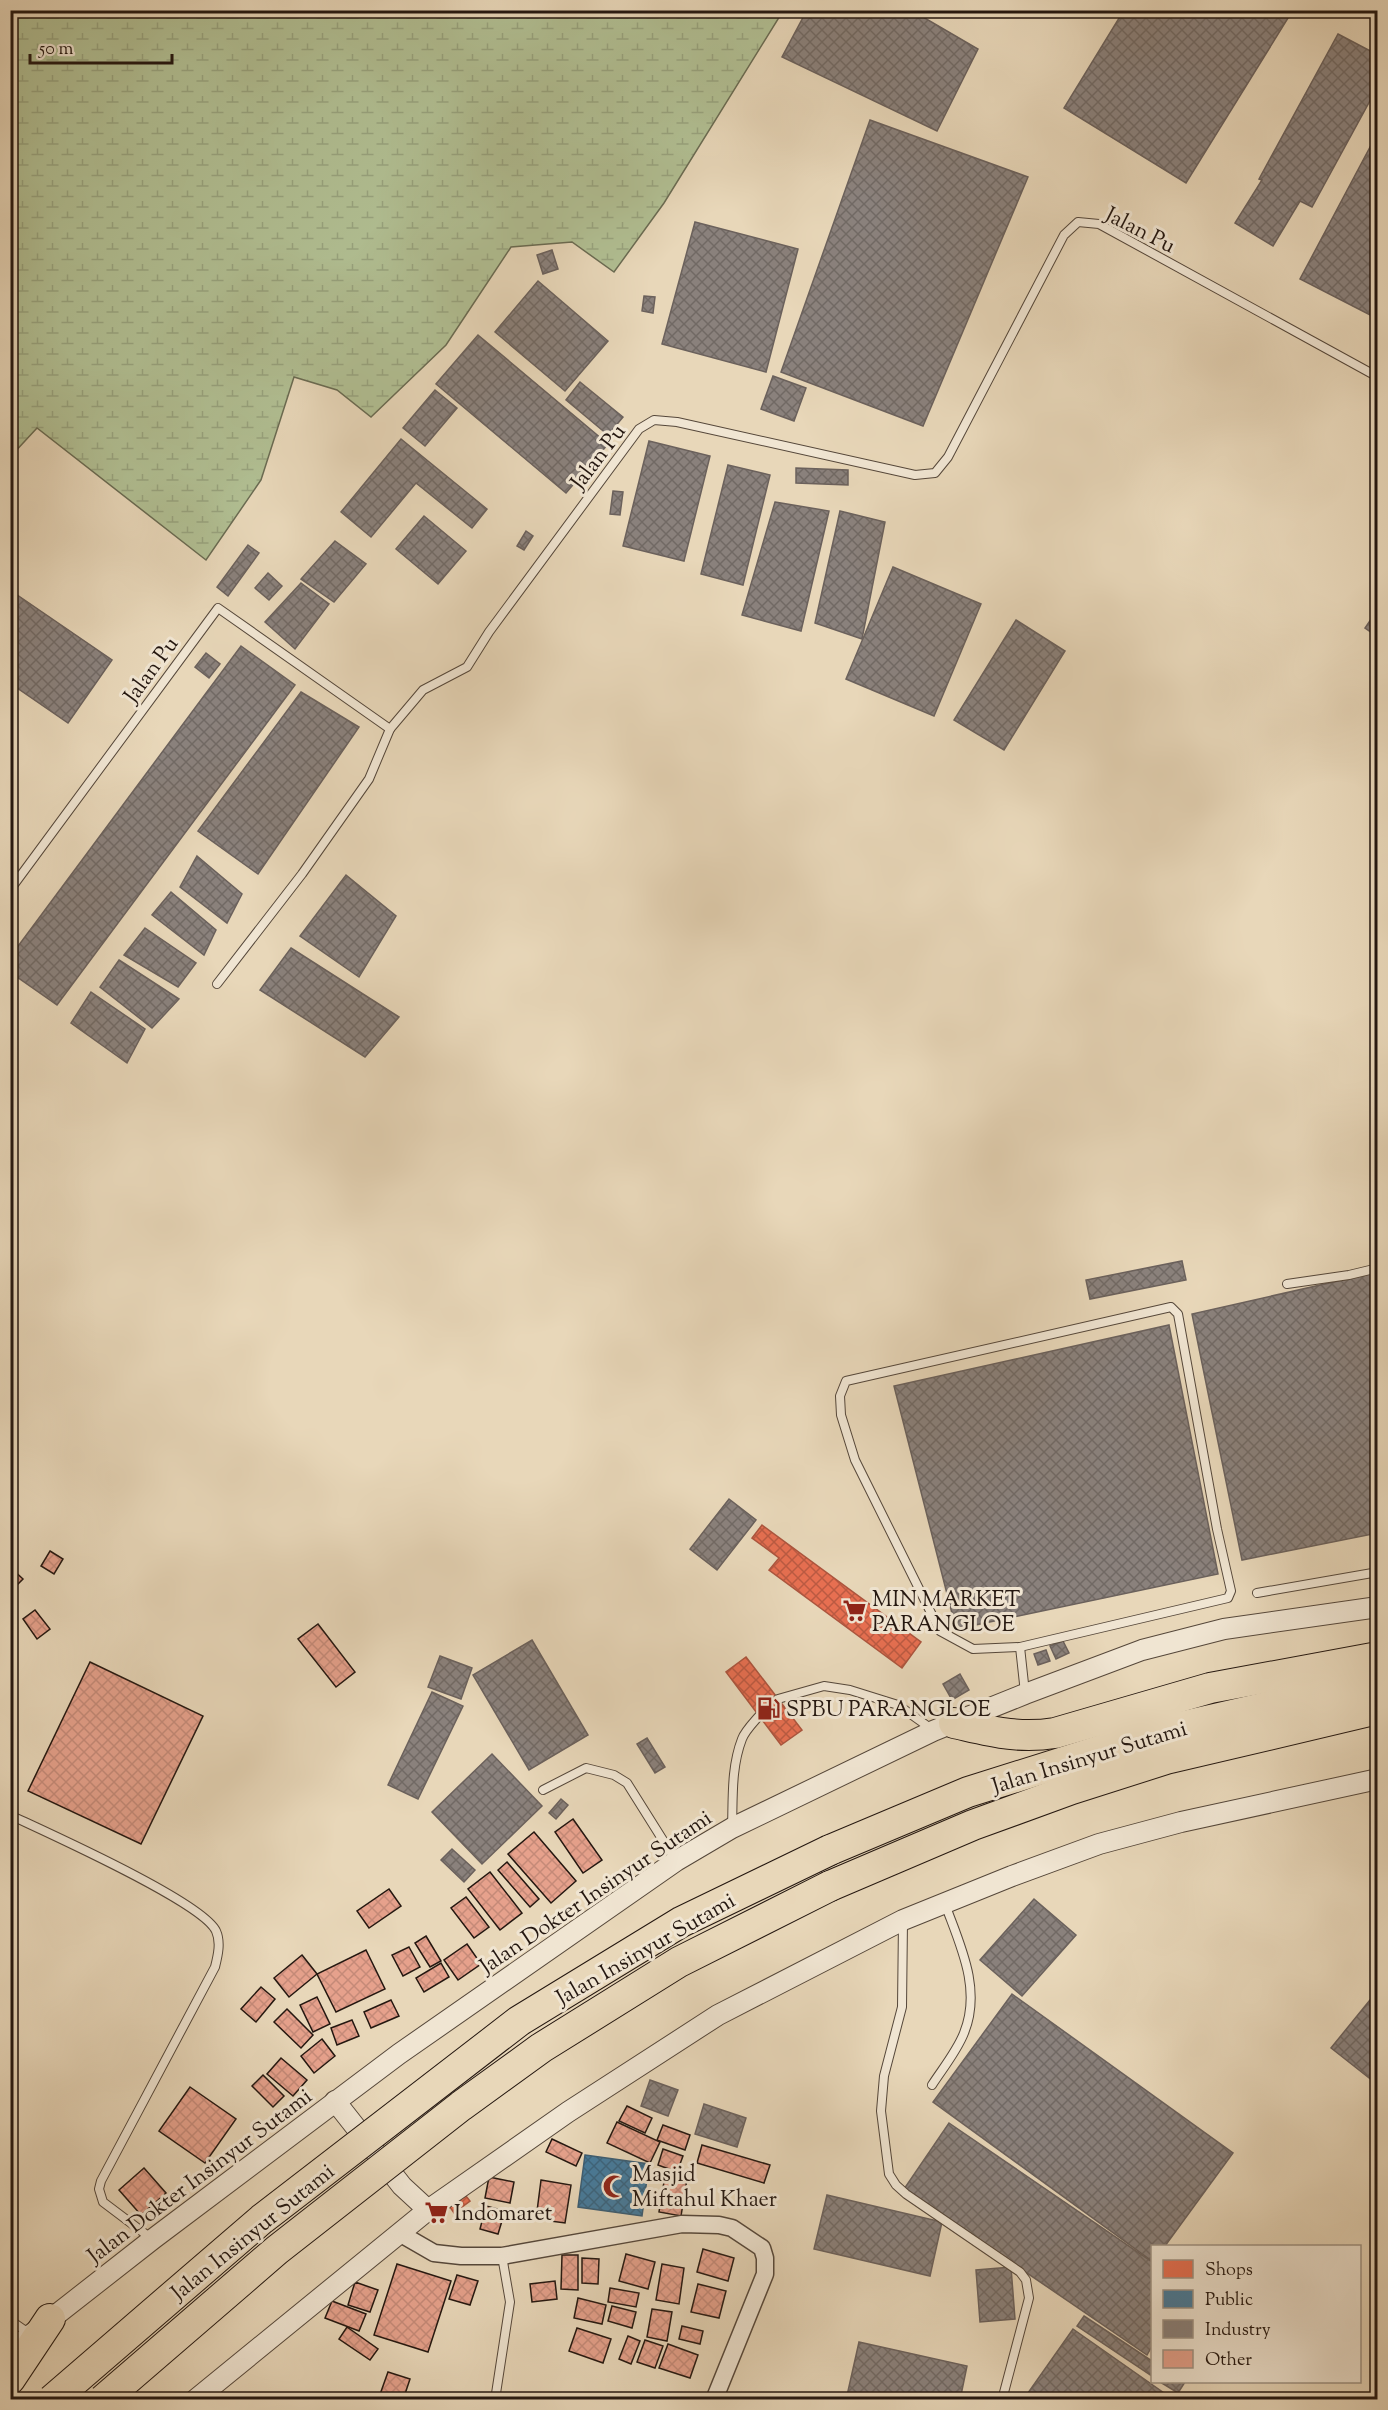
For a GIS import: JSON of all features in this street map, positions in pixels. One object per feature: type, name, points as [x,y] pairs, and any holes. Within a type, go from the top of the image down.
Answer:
[{"type":"highway","points":[[944,1727],[1016,1736],[1055,1733],[1210,1688],[1377,1657]]},
{"type":"highway","name":"Jalan Insinyur Sutami","points":[[52,2400],[262,2219],[519,2021],[681,1922],[830,1850],[968,1792],[1162,1731],[1332,1692],[1377,1685]]},
{"type":"highway","name":"Jalan Insinyur Sutami","points":[[103,2400],[277,2250],[461,2106],[541,2049],[679,1962],[830,1886],[973,1825],[1071,1789],[1166,1759],[1377,1709]]},
{"type":"highway","points":[[10,2379],[40,2326]]},
{"type":"street","name":"Jalan Dokter Insinyur Sutami","points":[[10,2351],[153,2239],[417,2041],[676,1861],[732,1828],[944,1727],[1143,1650],[1224,1629],[1377,1607]]},
{"type":"street","points":[[195,2400],[428,2210],[568,2112],[718,2015],[903,1920],[1099,1844],[1181,1821],[1377,1779]]},
{"type":"street","points":[[335,2101],[402,2186],[428,2210]]},
{"type":"street","points":[[401,2234],[434,2253],[461,2256],[502,2256],[682,2224],[719,2225],[732,2228],[762,2248],[765,2258],[765,2274],[714,2400]]},
{"type":"lane","name":"Jalan Pu","points":[[10,890],[218,608],[390,729],[423,690],[467,667],[489,632],[639,429],[654,420],[677,422],[915,475],[935,473],[948,458],[1064,235],[1078,222],[1099,224],[1377,377]]},
{"type":"lane","points":[[217,984],[302,874],[369,779],[390,729]]},
{"type":"lane","points":[[1287,1284],[1349,1275],[1377,1268]]},
{"type":"lane","points":[[1172,1307],[1178,1314],[1217,1530],[1231,1591],[1228,1598],[1020,1647],[972,1649],[940,1631],[855,1460],[841,1415],[840,1396],[846,1381],[1172,1307]]},
{"type":"lane","points":[[1257,1593],[1377,1572]]},
{"type":"lane","points":[[1020,1647],[1025,1694]]},
{"type":"lane","points":[[778,1699],[824,1686],[849,1690],[898,1705],[944,1727]]},
{"type":"lane","points":[[732,1828],[733,1784],[737,1756],[742,1737],[759,1716]]},
{"type":"lane","points":[[543,1790],[586,1768],[614,1775],[627,1783],[676,1861]]},
{"type":"lane","points":[[10,1815],[91,1854],[191,1907],[216,1929],[219,1947],[215,1967],[101,2181],[99,2189],[103,2202],[153,2239]]},
{"type":"lane","points":[[932,2085],[964,2034],[971,2010],[966,1959],[944,1904]]},
{"type":"lane","points":[[903,1920],[902,2007],[881,2092],[886,2164],[896,2185],[906,2194],[1020,2272],[1026,2280],[1029,2298],[1002,2400]]},
{"type":"lane","points":[[495,2400],[510,2302],[502,2256]]},
{"type":"lane","points":[[10,2320],[40,2326]]},
{"type":"green space","points":[[11,10],[783,11],[664,203],[614,272],[572,242],[511,247],[446,345],[371,417],[337,390],[294,377],[261,480],[206,560],[37,428],[11,456]]},
{"type":"building: Shops","points":[[762,1525],[921,1642],[902,1668],[769,1570],[779,1558],[752,1538]]},
{"type":"building: Shops","name":"SPBU PARANGLOE","points":[[746,1657],[802,1730],[781,1745],[726,1672]]},
{"type":"building: Shops","points":[[462,2191],[470,2201],[454,2213],[447,2203]]},
{"type":"building: Public","name":"Masjid Miftahul Khaer","points":[[585,2155],[649,2164],[642,2216],[578,2207]]},
{"type":"building: Industry","points":[[807,10],[911,10],[978,49],[937,131],[782,57]]},
{"type":"building: Industry","points":[[1124,10],[1293,10],[1186,183],[1064,108]]},
{"type":"building: Industry","points":[[1338,34],[1378,55],[1378,86],[1312,207],[1300,201],[1273,246],[1235,223],[1262,180],[1259,179]]},
{"type":"building: Industry","points":[[870,120],[1028,177],[923,426],[781,372]]},
{"type":"building: Industry","points":[[1378,132],[1378,319],[1300,279]]},
{"type":"building: Industry","points":[[695,222],[798,249],[766,372],[662,344]]},
{"type":"building: Industry","points":[[552,250],[558,269],[543,274],[537,255]]},
{"type":"building: Industry","points":[[538,281],[608,341],[565,391],[495,332]]},
{"type":"building: Industry","points":[[644,296],[655,297],[653,313],[642,311]]},
{"type":"building: Industry","points":[[478,335],[608,444],[566,493],[436,384]]},
{"type":"building: Industry","points":[[773,376],[806,388],[794,421],[761,409]]},
{"type":"building: Industry","points":[[580,382],[623,417],[608,435],[566,400]]},
{"type":"building: Industry","points":[[435,390],[457,408],[425,446],[403,428]]},
{"type":"building: Industry","points":[[401,439],[487,509],[472,528],[416,483],[371,537],[341,512]]},
{"type":"building: Industry","points":[[649,441],[710,456],[684,561],[623,546]]},
{"type":"building: Industry","points":[[728,465],[770,475],[743,585],[701,574]]},
{"type":"building: Industry","points":[[796,468],[848,470],[848,485],[796,483]]},
{"type":"building: Industry","points":[[613,491],[623,492],[620,515],[610,514]]},
{"type":"building: Industry","points":[[775,502],[829,511],[801,631],[742,615]]},
{"type":"building: Industry","points":[[840,511],[885,522],[862,639],[815,623]]},
{"type":"building: Industry","points":[[424,516],[466,551],[438,584],[396,549]]},
{"type":"building: Industry","points":[[526,531],[533,536],[524,550],[517,546]]},
{"type":"building: Industry","points":[[335,541],[366,564],[334,602],[301,579]]},
{"type":"building: Industry","points":[[248,545],[259,553],[228,596],[217,587]]},
{"type":"building: Industry","points":[[893,567],[981,604],[934,716],[846,679]]},
{"type":"building: Industry","points":[[268,573],[282,586],[269,600],[255,588]]},
{"type":"building: Industry","points":[[301,583],[329,604],[295,649],[265,622]]},
{"type":"building: Industry","points":[[10,590],[112,660],[68,723],[10,683]]},
{"type":"building: Industry","points":[[1378,609],[1378,637],[1365,628]]},
{"type":"building: Industry","points":[[1016,620],[1065,651],[1004,750],[954,720]]},
{"type":"building: Industry","points":[[241,646],[295,685],[57,1005],[10,972],[10,957]]},
{"type":"building: Industry","points":[[206,653],[220,664],[209,678],[195,667]]},
{"type":"building: Industry","points":[[301,692],[359,727],[258,874],[198,831]]},
{"type":"building: Industry","points":[[197,856],[242,894],[227,923],[180,887]]},
{"type":"building: Industry","points":[[346,875],[396,916],[359,977],[300,936]]},
{"type":"building: Industry","points":[[171,892],[216,930],[204,955],[152,915]]},
{"type":"building: Industry","points":[[145,928],[196,963],[178,987],[124,955]]},
{"type":"building: Industry","points":[[291,948],[399,1017],[365,1057],[260,990]]},
{"type":"building: Industry","points":[[119,960],[179,999],[152,1028],[100,987]]},
{"type":"building: Industry","points":[[91,992],[145,1029],[127,1063],[71,1023]]},
{"type":"building: Industry","points":[[1182,1261],[1186,1280],[1090,1299],[1086,1280]]},
{"type":"building: Industry","points":[[1378,1272],[1378,1533],[1242,1560],[1192,1314]]},
{"type":"building: Industry","points":[[1169,1325],[1218,1574],[956,1629],[894,1386]]},
{"type":"building: Industry","points":[[729,1499],[756,1520],[717,1570],[690,1549]]},
{"type":"building: Industry","points":[[532,1640],[588,1735],[529,1770],[473,1675]]},
{"type":"building: Industry","points":[[1063,1641],[1069,1653],[1056,1659],[1050,1646]]},
{"type":"building: Industry","points":[[1046,1650],[1050,1661],[1038,1665],[1034,1654]]},
{"type":"building: Industry","points":[[440,1656],[472,1668],[461,1699],[428,1687]]},
{"type":"building: Industry","points":[[960,1674],[969,1690],[952,1700],[943,1684]]},
{"type":"building: Industry","points":[[432,1692],[463,1706],[418,1799],[388,1785]]},
{"type":"building: Industry","points":[[647,1738],[665,1767],[655,1773],[637,1744]]},
{"type":"building: Industry","points":[[492,1754],[542,1806],[482,1864],[432,1812]]},
{"type":"building: Industry","points":[[561,1799],[568,1805],[556,1819],[549,1813]]},
{"type":"building: Industry","points":[[452,1849],[475,1870],[464,1882],[441,1860]]},
{"type":"building: Industry","points":[[1034,1899],[1076,1935],[1022,1996],[980,1960]]},
{"type":"building: Industry","points":[[1378,1990],[1378,2085],[1331,2048]]},
{"type":"building: Industry","points":[[1012,1994],[1233,2153],[1166,2245],[1151,2245],[1151,2260],[933,2102]]},
{"type":"building: Industry","points":[[650,2080],[678,2090],[668,2116],[641,2106]]},
{"type":"building: Industry","points":[[704,2104],[746,2118],[737,2147],[695,2134]]},
{"type":"building: Industry","points":[[949,2123],[1151,2261],[1151,2348],[1147,2355],[904,2189]]},
{"type":"building: Industry","points":[[827,2195],[942,2222],[930,2276],[814,2249]]},
{"type":"building: Industry","points":[[1011,2267],[1015,2319],[980,2322],[976,2270]]},
{"type":"building: Industry","points":[[1084,2316],[1151,2360],[1151,2375],[1077,2326]]},
{"type":"building: Industry","points":[[1073,2329],[1174,2400],[1023,2400]]},
{"type":"building: Industry","points":[[859,2342],[967,2366],[960,2400],[846,2400]]},
{"type":"building: Industry","points":[[1162,2383],[1184,2383],[1178,2393]]},
{"type":"building: Other","points":[[50,1551],[63,1559],[54,1574],[41,1566]]},
{"type":"building: Other","points":[[10,1567],[23,1579],[10,1592]]},
{"type":"building: Other","points":[[35,1610],[50,1629],[37,1639],[23,1619]]},
{"type":"building: Other","points":[[318,1624],[355,1672],[336,1687],[298,1639]]},
{"type":"building: Other","points":[[90,1662],[203,1716],[141,1844],[28,1791]]},
{"type":"building: Other","points":[[573,1819],[602,1860],[583,1873],[555,1832]]},
{"type":"building: Other","points":[[534,1832],[576,1881],[551,1903],[508,1854]]},
{"type":"building: Other","points":[[507,1862],[539,1899],[530,1907],[498,1870]]},
{"type":"building: Other","points":[[490,1872],[522,1913],[500,1930],[468,1889]]},
{"type":"building: Other","points":[[389,1889],[401,1906],[369,1928],[357,1911]]},
{"type":"building: Other","points":[[466,1897],[489,1927],[474,1938],[451,1908]]},
{"type":"building: Other","points":[[426,1936],[441,1961],[430,1967],[415,1943]]},
{"type":"building: Other","points":[[467,1944],[481,1964],[458,1980],[444,1960]]},
{"type":"building: Other","points":[[409,1947],[420,1967],[403,1976],[392,1955]]},
{"type":"building: Other","points":[[366,1950],[385,1989],[336,2012],[317,1974]]},
{"type":"building: Other","points":[[302,1955],[317,1974],[289,1997],[274,1978]]},
{"type":"building: Other","points":[[441,1963],[449,1977],[424,1992],[416,1978]]},
{"type":"building: Other","points":[[261,1987],[275,1999],[256,2022],[241,2009]]},
{"type":"building: Other","points":[[317,1997],[330,2024],[313,2032],[300,2005]]},
{"type":"building: Other","points":[[391,2000],[399,2016],[371,2028],[364,2012]]},
{"type":"building: Other","points":[[287,2009],[313,2035],[301,2048],[274,2022]]},
{"type":"building: Other","points":[[352,2020],[359,2036],[337,2045],[331,2028]]},
{"type":"building: Other","points":[[322,2039],[335,2056],[314,2073],[301,2056]]},
{"type":"building: Other","points":[[281,2058],[307,2080],[293,2096],[267,2074]]},
{"type":"building: Other","points":[[263,2075],[284,2096],[273,2107],[252,2086]]},
{"type":"building: Other","points":[[190,2087],[236,2119],[205,2163],[159,2131]]},
{"type":"building: Other","points":[[627,2106],[652,2118],[645,2133],[619,2121]]},
{"type":"building: Other","points":[[617,2122],[660,2142],[650,2163],[607,2143]]},
{"type":"building: Other","points":[[663,2125],[690,2135],[685,2150],[657,2140]]},
{"type":"building: Other","points":[[552,2139],[582,2153],[576,2166],[546,2152]]},
{"type":"building: Other","points":[[702,2145],[770,2165],[764,2183],[697,2163]]},
{"type":"building: Other","points":[[663,2149],[683,2156],[677,2172],[658,2165]]},
{"type":"building: Other","points":[[144,2168],[166,2193],[141,2215],[119,2190]]},
{"type":"building: Other","points":[[665,2176],[687,2179],[681,2216],[659,2212]]},
{"type":"building: Other","points":[[489,2177],[514,2182],[510,2203],[485,2198]]},
{"type":"building: Other","points":[[541,2180],[571,2185],[565,2223],[536,2219]]},
{"type":"building: Other","points":[[486,2206],[505,2211],[498,2234],[480,2229]]},
{"type":"building: Other","points":[[703,2249],[734,2258],[728,2281],[697,2272]]},
{"type":"building: Other","points":[[626,2254],[655,2262],[648,2289],[619,2281]]},
{"type":"building: Other","points":[[562,2255],[578,2255],[578,2290],[561,2289]]},
{"type":"building: Other","points":[[582,2258],[599,2259],[598,2284],[582,2283]]},
{"type":"building: Other","points":[[397,2264],[451,2281],[428,2352],[374,2335]]},
{"type":"building: Other","points":[[662,2264],[684,2268],[679,2304],[656,2300]]},
{"type":"building: Other","points":[[457,2275],[478,2281],[470,2305],[449,2299]]},
{"type":"building: Other","points":[[555,2281],[557,2299],[532,2302],[530,2284]]},
{"type":"building: Other","points":[[355,2282],[378,2290],[370,2312],[348,2305]]},
{"type":"building: Other","points":[[698,2284],[726,2291],[719,2318],[691,2312]]},
{"type":"building: Other","points":[[610,2288],[639,2293],[636,2307],[608,2302]]},
{"type":"building: Other","points":[[578,2298],[606,2305],[602,2324],[574,2318]]},
{"type":"building: Other","points":[[332,2301],[366,2314],[359,2331],[325,2318]]},
{"type":"building: Other","points":[[612,2306],[636,2312],[632,2328],[608,2321]]},
{"type":"building: Other","points":[[652,2309],[672,2312],[667,2341],[647,2337]]},
{"type":"building: Other","points":[[682,2326],[703,2331],[700,2344],[679,2339]]},
{"type":"building: Other","points":[[347,2327],[378,2349],[370,2360],[339,2339]]},
{"type":"building: Other","points":[[577,2328],[611,2339],[603,2363],[569,2351]]},
{"type":"building: Other","points":[[628,2336],[640,2341],[631,2364],[619,2359]]},
{"type":"building: Other","points":[[645,2340],[663,2346],[655,2368],[637,2362]]},
{"type":"building: Other","points":[[668,2344],[698,2355],[690,2378],[659,2368]]},
{"type":"building: Other","points":[[388,2372],[410,2379],[403,2400],[378,2400]]},
{"type":"place","name":"MIN MARKET PARANGLOE","points":[[854,1611]]},
{"type":"place","name":"SPBU PARANGLOE","points":[[768,1708]]},
{"type":"place","name":"Masjid Miftahul Khaer","points":[[614,2186]]},
{"type":"place","name":"Indomaret","points":[[436,2212]]}]
